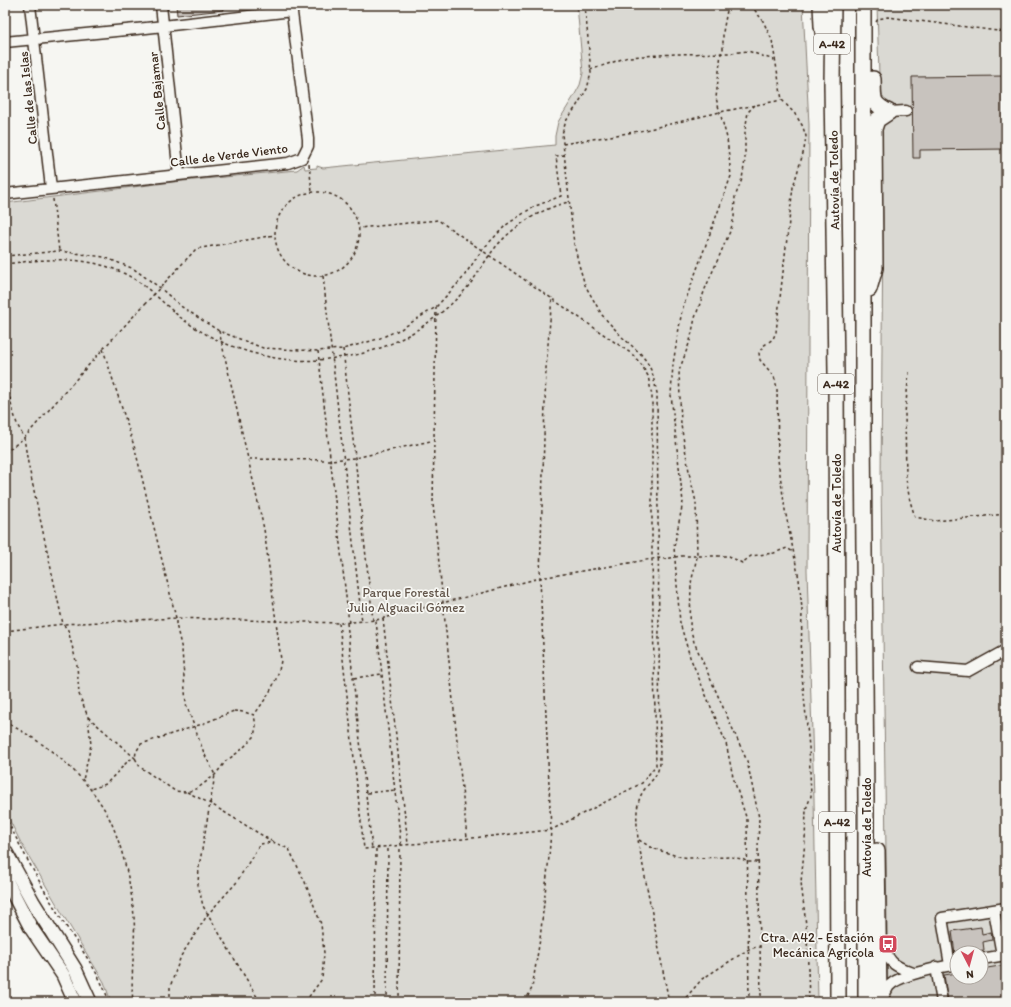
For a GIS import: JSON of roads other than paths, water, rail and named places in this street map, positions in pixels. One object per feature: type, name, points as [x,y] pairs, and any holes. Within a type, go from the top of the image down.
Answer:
[{"type":"highway","points":[[821,5],[822,26],[832,84]]},
{"type":"highway","name":"Autovía de Toledo","points":[[832,5],[836,373],[838,1002]]},
{"type":"highway","points":[[863,8],[872,29],[874,99],[878,107],[889,112]]},
{"type":"highway","name":"Autovía de Toledo","points":[[863,8],[863,425],[866,1002]]},
{"type":"highway","points":[[864,307],[875,268],[874,129],[877,120],[889,112]]},
{"type":"highway","points":[[866,802],[876,843],[882,1000]]},
{"type":"main road","points":[[5,851],[33,902],[75,969],[90,1002]]},
{"type":"main road","points":[[5,878],[31,928],[64,975],[76,1002]]},
{"type":"street","name":"Calle de las Islas","points":[[30,5],[52,193]]},
{"type":"street","name":"Calle Bajamar","points":[[161,5],[179,175]]},
{"type":"street","points":[[5,42],[163,26],[291,8]]},
{"type":"street","name":"Calle de Verde Viento","points":[[5,194],[52,193],[179,175],[288,163],[302,158],[308,146],[291,8]]},
{"type":"street","points":[[889,112],[906,111]]},
{"type":"street","points":[[918,667],[968,671],[1006,650]]},
{"type":"street","points":[[877,882],[882,895],[884,947],[882,1000]]},
{"type":"street","points":[[949,947],[942,918],[1006,908]]},
{"type":"street","points":[[989,958],[1004,955],[994,910]]},
{"type":"street","points":[[884,947],[886,956],[898,968],[913,973]]},
{"type":"street","points":[[882,1000],[890,986],[902,978],[913,973],[949,965]]},
{"type":"street","points":[[936,967],[942,1002]]},
{"type":"place","name":"Ctra. A42 - Estación Mecánica Agrícola","points":[[888,944]]},
{"type":"park label","name":"Parque Forestal Julio Alguacil Gómez","points":[[406,600]]}]
